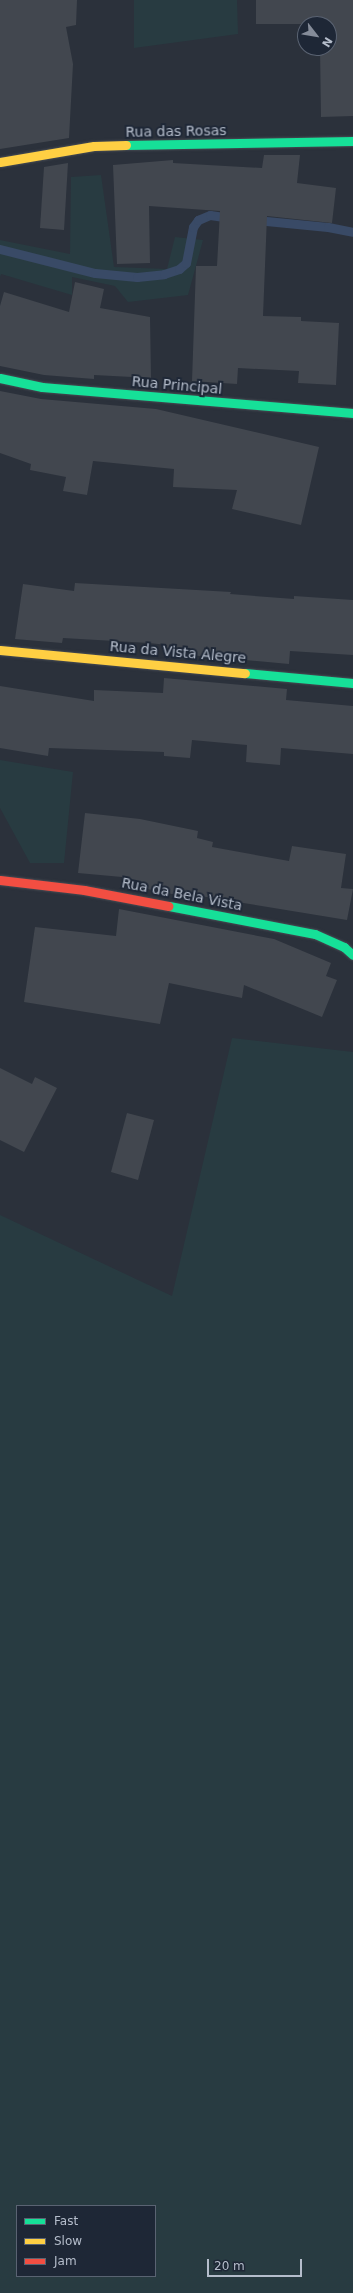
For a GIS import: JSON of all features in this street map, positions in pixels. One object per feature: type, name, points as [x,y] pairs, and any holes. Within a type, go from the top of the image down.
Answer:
[{"type":"street","name":"Rua das Rosas","points":[[0,162],[94,146],[353,141]]},
{"type":"street","name":"Rua Principal","points":[[0,378],[42,387],[353,413]]},
{"type":"street","name":"Rua da Vista Alegre","points":[[0,650],[353,682]]},
{"type":"street","name":"Rua da Bela Vista","points":[[0,880],[84,890],[315,934],[344,947],[353,955]]},
{"type":"shaded area","points":[[134,0],[237,0],[238,34],[134,48]]},
{"type":"shaded area","points":[[101,175],[114,267],[167,269],[175,237],[203,240],[188,295],[128,302],[115,286],[72,277],[72,295],[1,274],[0,277],[0,240],[70,254],[71,177]]},
{"type":"shaded area","points":[[0,760],[73,772],[64,863],[30,863],[0,808]]},
{"type":"shaded area","points":[[232,1038],[353,1052],[353,2293],[0,2293],[0,1215],[172,1296]]},
{"type":"building","points":[[0,0],[77,0],[76,25],[66,27],[73,64],[69,138],[0,149]]},
{"type":"building","points":[[256,0],[353,0],[353,116],[321,117],[320,56],[337,56],[337,16],[297,16],[297,24],[256,24]]},
{"type":"building","points":[[264,155],[300,155],[297,183],[336,188],[332,223],[267,216],[263,316],[301,317],[301,321],[339,323],[336,385],[298,383],[299,371],[238,368],[237,384],[192,381],[196,266],[217,266],[220,211],[149,206],[150,263],[117,264],[113,165],[173,160],[173,163],[262,168]]},
{"type":"building","points":[[68,163],[64,230],[40,228],[44,167]]},
{"type":"building","points":[[75,282],[104,289],[100,308],[150,317],[151,378],[94,375],[94,379],[44,375],[0,366],[0,306],[4,292],[69,312]]},
{"type":"building","points":[[0,391],[41,399],[156,409],[319,447],[301,525],[232,509],[237,490],[173,487],[174,469],[93,461],[87,495],[63,491],[66,477],[30,470],[31,464],[0,453]]},
{"type":"building","points":[[75,583],[231,592],[230,594],[294,599],[294,596],[353,600],[353,655],[290,651],[289,664],[166,653],[167,645],[149,643],[63,638],[62,643],[15,639],[23,584],[74,591]]},
{"type":"building","points":[[164,678],[287,689],[286,700],[353,706],[353,754],[281,748],[280,765],[246,762],[247,745],[192,740],[190,758],[164,756],[164,752],[49,748],[48,756],[0,748],[0,686],[94,701],[94,690],[163,693]]},
{"type":"building","points":[[85,813],[140,819],[198,831],[197,838],[213,842],[212,847],[289,861],[292,846],[346,854],[341,888],[353,889],[347,920],[188,894],[187,897],[122,884],[122,877],[78,873]]},
{"type":"building","points":[[119,909],[274,939],[331,963],[326,976],[337,980],[322,1017],[244,985],[242,998],[169,983],[160,1024],[24,1002],[35,927],[116,936]]},
{"type":"building","points":[[0,1068],[32,1084],[35,1077],[57,1088],[24,1152],[0,1140]]},
{"type":"building","points":[[127,1113],[154,1120],[138,1180],[111,1172]]},
{"type":"waterway","points":[[0,249],[95,273],[137,277],[164,274],[179,269],[186,263],[193,227],[198,220],[210,215],[231,218]]},
{"type":"waterway","points":[[256,220],[328,227],[353,232]]},
{"type":"traffic: fast","points":[[126,145],[353,141]]},
{"type":"traffic: fast","points":[[0,378],[42,387],[353,413]]},
{"type":"traffic: fast","points":[[245,673],[353,683]]},
{"type":"traffic: fast","points":[[169,906],[315,934],[344,947],[353,955]]},
{"type":"traffic: slow","points":[[0,162],[94,146],[126,145]]},
{"type":"traffic: slow","points":[[0,650],[245,673]]},
{"type":"traffic: jam","points":[[0,880],[84,890],[169,906]]}]
